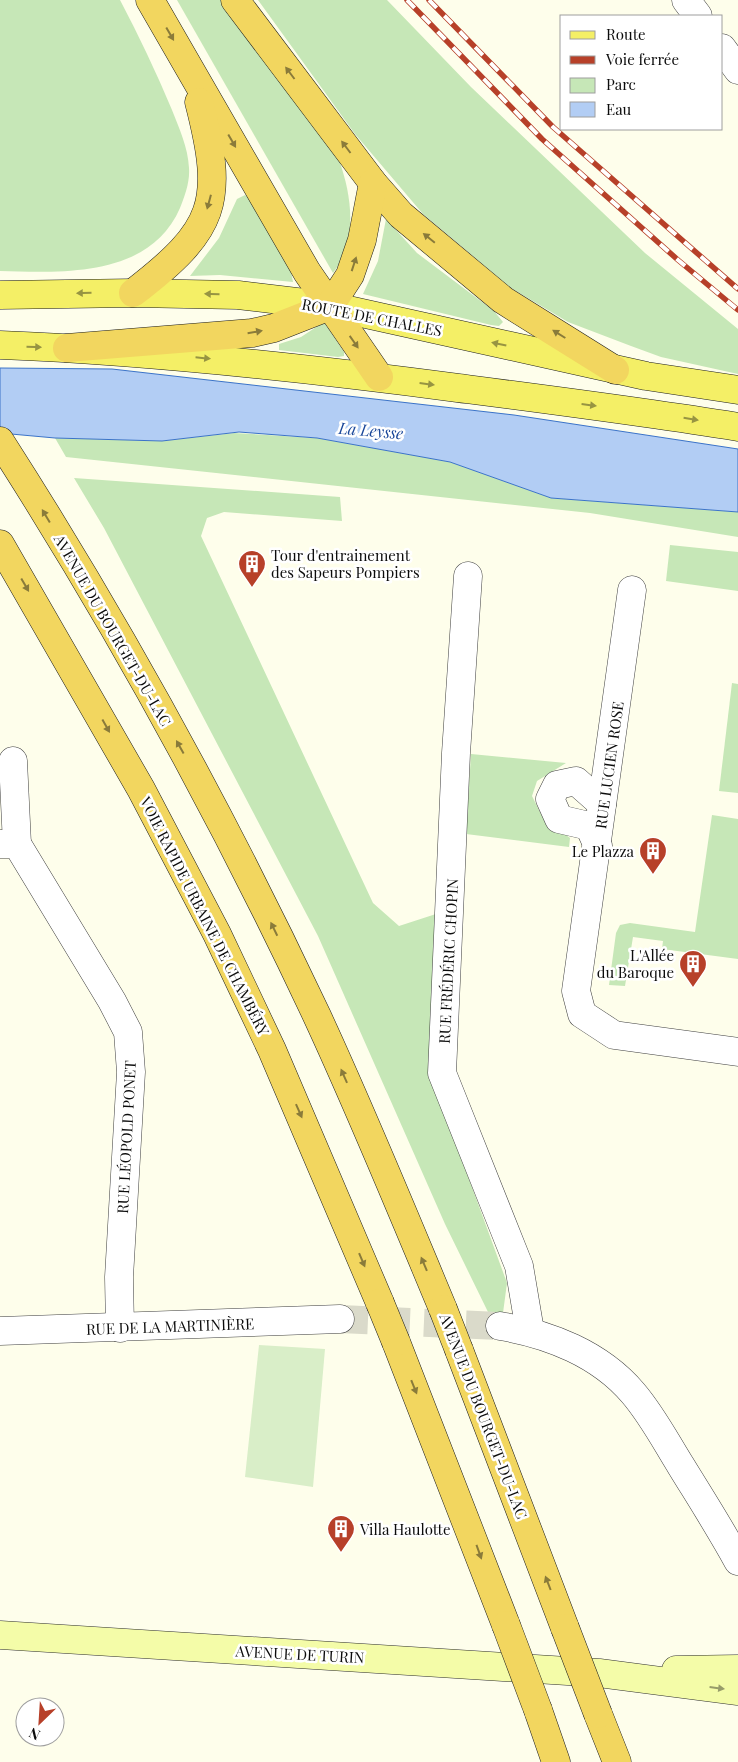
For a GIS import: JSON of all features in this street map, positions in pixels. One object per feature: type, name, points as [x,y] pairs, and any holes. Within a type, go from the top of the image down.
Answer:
[{"type":"highway","points":[[150,0],[307,272],[379,377]]},
{"type":"highway","points":[[235,0],[373,183],[401,215],[503,300],[615,370]]},
{"type":"highway","points":[[133,292],[171,263],[188,246],[201,225],[210,201],[213,178],[211,157],[190,69]]},
{"type":"highway","points":[[68,348],[252,333],[274,328],[330,306],[350,275],[362,240],[373,183]]},
{"type":"highway","name":"AVENUE DU BOURGET-DU-LAC","points":[[0,441],[152,695],[204,790],[300,982],[364,1120],[443,1309],[617,1762]]},
{"type":"highway","name":"VOIE RAPIDE URBAINE DE CHAMBÉRY","points":[[0,544],[141,789],[217,934],[276,1059],[396,1342],[462,1507],[539,1713]]},
{"type":"highway","points":[[539,1713],[551,1762]]},
{"type":"highway","points":[[539,1713],[556,1762]]},
{"type":"main road","name":"ROUTE DE CHALLES","points":[[0,295],[133,292],[238,295],[330,306],[615,370],[738,390]]},
{"type":"main road","points":[[0,346],[68,348],[181,356],[379,377],[644,412],[738,427]]},
{"type":"main road","name":"AVENUE DE TURIN","points":[[0,1635],[599,1673],[738,1691]]},
{"type":"main road","name":"AVENUE DE TURIN","points":[[599,1673],[738,1669]]},
{"type":"street","points":[[686,0],[697,15]]},
{"type":"street","points":[[723,49],[738,70]]},
{"type":"street","name":"RUE FRÉDÉRIC CHOPIN","points":[[468,576],[456,753],[442,1073],[518,1266],[530,1331]]},
{"type":"street","name":"RUE LUCIEN ROSE","points":[[632,590],[602,804],[598,846],[576,991],[582,1014],[614,1035],[738,1052]]},
{"type":"street","points":[[9,844],[13,761]]},
{"type":"street","points":[[598,846],[589,826],[559,820],[550,798],[557,785],[576,781],[602,804]]},
{"type":"street","name":"RUE LÉOPOLD PONET","points":[[9,844],[112,1001],[128,1032],[131,1072],[119,1277],[120,1328]]},
{"type":"street","name":"RUE DE LA MARTINIÈRE","points":[[0,1331],[340,1319]]},
{"type":"street","points":[[500,1326],[530,1331],[553,1338],[608,1369],[633,1392],[734,1544]]},
{"type":"green space","points":[[0,0],[120,0],[147,54],[183,138],[189,173],[188,183],[180,208],[166,231],[148,247],[127,259],[103,266],[77,270],[51,272],[0,271]]},
{"type":"green space","points":[[177,0],[221,0],[339,160],[347,188],[350,218],[346,247],[333,273]]},
{"type":"green space","points":[[258,0],[387,0],[471,87],[645,253],[738,329],[738,374],[661,357],[631,346],[568,322],[511,288],[423,214],[355,134]]},
{"type":"green space","points":[[245,195],[250,199],[290,266],[293,282],[220,275],[190,276],[219,238],[237,199]]},
{"type":"green space","points":[[386,219],[417,253],[494,311],[503,322],[499,326],[491,325],[363,294],[378,261]]},
{"type":"green space","points":[[324,322],[344,352],[344,356],[338,357],[279,350],[279,344],[301,337]]},
{"type":"green space","points":[[234,433],[317,438],[450,462],[551,498],[738,512],[738,537],[590,513],[66,457],[55,438],[162,441]]},
{"type":"green space","points":[[74,478],[340,497],[342,521],[224,512],[207,518],[201,536],[373,903],[399,926],[439,913],[430,1072],[507,1283],[503,1313],[488,1312],[445,1224],[318,936],[104,528]]},
{"type":"green space","points":[[670,545],[738,552],[738,591],[666,581]]},
{"type":"green space","points":[[732,683],[738,684],[738,793],[719,791]]},
{"type":"green space","points":[[471,754],[566,763],[537,781],[532,796],[542,816],[570,838],[569,847],[466,834]]},
{"type":"green space","points":[[712,815],[738,819],[738,959],[662,949],[663,941],[633,937],[625,986],[609,985],[616,933],[620,925],[630,923],[695,932]]},
{"type":"green space","points":[[259,1345],[325,1349],[313,1487],[245,1477]]},
{"type":"water","name":"La Leysse","points":[[0,368],[112,369],[514,415],[738,449],[738,512],[551,498],[450,462],[317,438],[239,432],[162,441],[55,438],[0,433]]},
{"type":"tunnel","points":[[340,1319],[500,1326]]},
{"type":"railway","points":[[407,0],[542,139],[678,260],[738,310]]},
{"type":"railway","points":[[429,0],[553,127],[738,289]]},
{"type":"place","name":"Tour d'entrainement des Sapeurs Pompiers","points":[[252,588]]},
{"type":"place","name":"Le Plazza","points":[[653,875]]},
{"type":"place","name":"L'Allée du Baroque","points":[[693,988]]},
{"type":"place","name":"Villa Haulotte","points":[[341,1553]]}]
